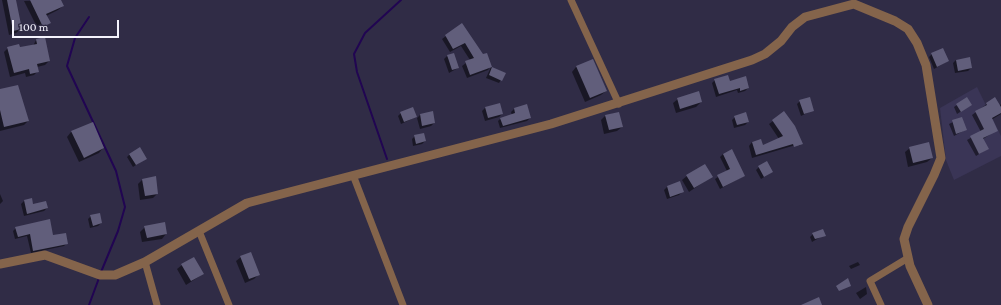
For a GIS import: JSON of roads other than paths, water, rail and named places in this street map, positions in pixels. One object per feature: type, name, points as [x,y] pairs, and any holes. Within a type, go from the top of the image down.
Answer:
[{"type":"street","points":[[571,0],[619,104]]},
{"type":"street","points":[[0,264],[45,255],[93,274],[115,275],[145,262],[247,203],[551,124],[619,104],[752,60],[765,54],[781,40],[792,27],[805,17],[853,2],[895,21],[908,29],[926,65],[941,158],[908,227],[904,239],[910,266],[928,305]]},
{"type":"street","points":[[353,175],[403,305]]},
{"type":"street","points":[[199,231],[229,305]]},
{"type":"street","points":[[881,305],[870,281],[908,258]]},
{"type":"street","points":[[145,262],[157,305]]},
{"type":"waterway","points":[[387,159],[357,72],[354,54],[365,33],[401,0]]},
{"type":"waterway","points":[[89,17],[75,38],[67,66],[116,171],[125,207],[118,231],[101,272]]},
{"type":"waterway","points":[[89,305],[99,278]]}]
